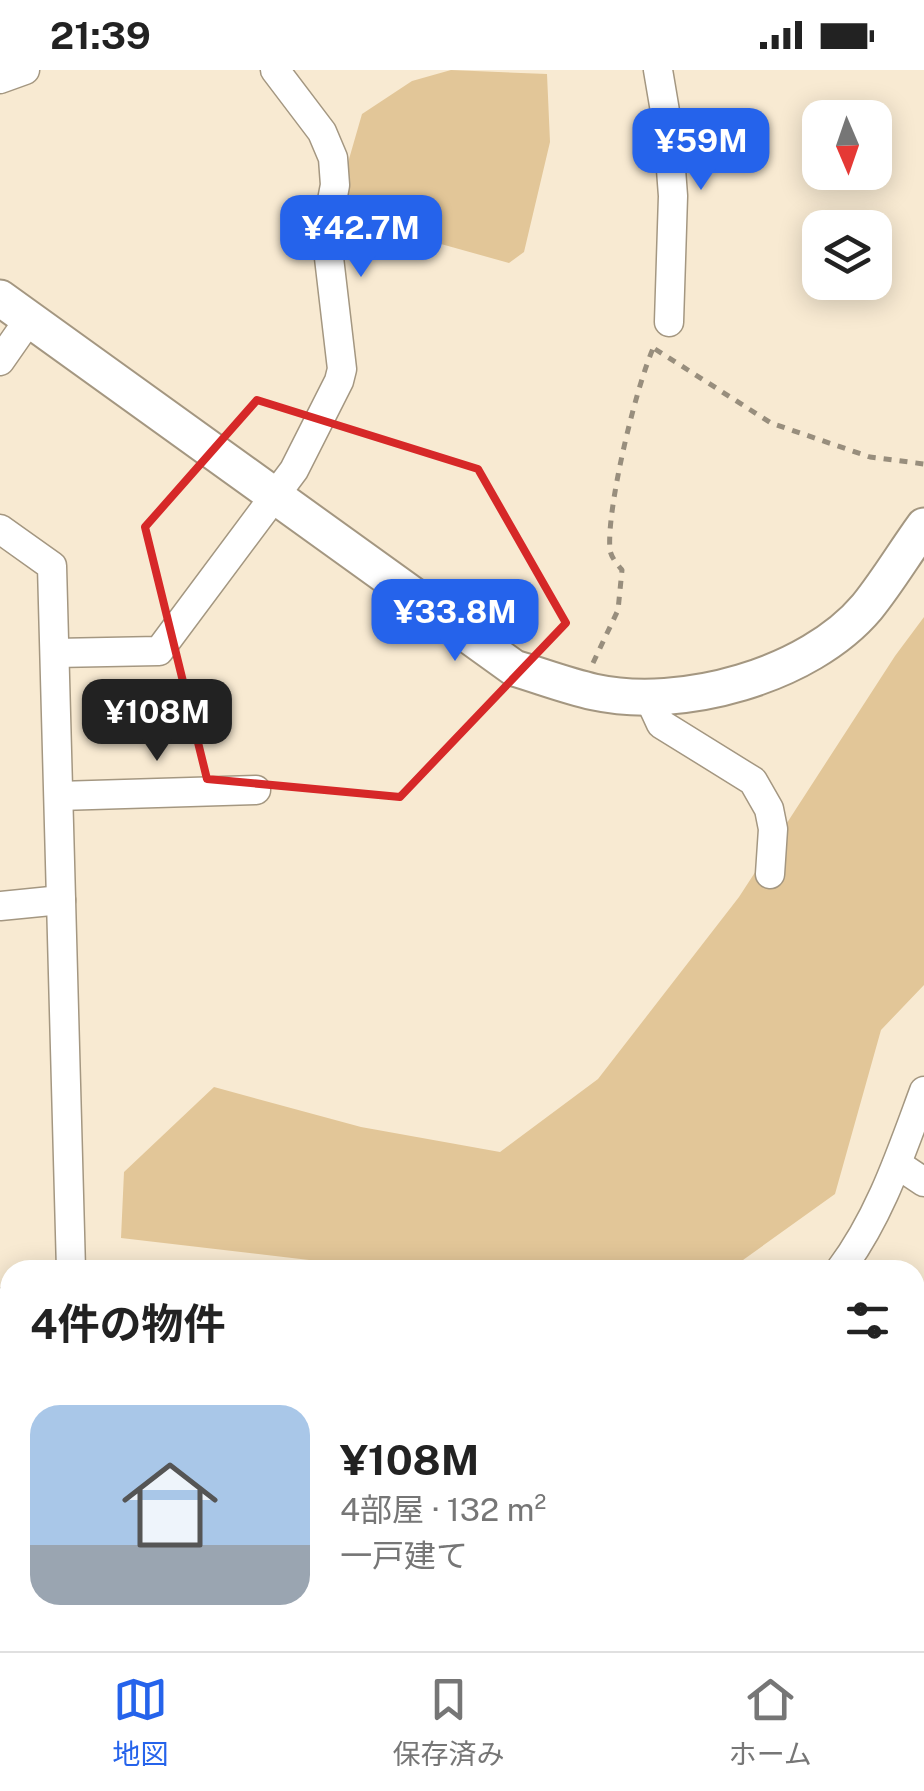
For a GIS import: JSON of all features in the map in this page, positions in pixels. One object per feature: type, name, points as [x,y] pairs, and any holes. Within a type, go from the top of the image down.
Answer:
[{"type":"street","points":[[0,79],[25,70]]},
{"type":"street","points":[[55,653],[159,651],[294,470],[342,369],[326,232],[335,185],[334,158],[322,132],[275,70]]},
{"type":"street","points":[[658,70],[673,196],[669,322]]},
{"type":"street","points":[[0,298],[514,668],[580,688],[649,698],[715,690],[778,670],[830,642],[866,608],[924,526]]},
{"type":"street","points":[[0,360],[30,318]]},
{"type":"street","points":[[0,529],[52,566],[71,1260]]},
{"type":"street","points":[[649,698],[661,724],[753,781],[769,809],[774,830],[770,874]]},
{"type":"street","points":[[59,796],[256,790]]},
{"type":"street","points":[[0,906],[61,900]]},
{"type":"street","points":[[848,1260],[861,1242],[897,1164],[924,1092]]},
{"type":"street","points":[[897,1164],[924,1182]]},
{"type":"path","points":[[580,688],[618,610],[622,570],[610,554],[614,499],[653,348],[669,322]]},
{"type":"path","points":[[653,348],[770,423],[870,457],[924,464]]},
{"type":"highlighted area","points":[[257,400],[478,469],[566,623],[400,797],[207,779],[145,527]]},
{"type":"shaded area","points":[[451,70],[547,74],[550,142],[524,252],[509,263],[398,232],[330,225],[362,114],[412,81]]},
{"type":"shaded area","points":[[924,617],[924,985],[881,1030],[835,1194],[743,1260],[309,1260],[121,1238],[124,1172],[214,1087],[361,1127],[500,1152],[598,1079],[739,897]]}]
